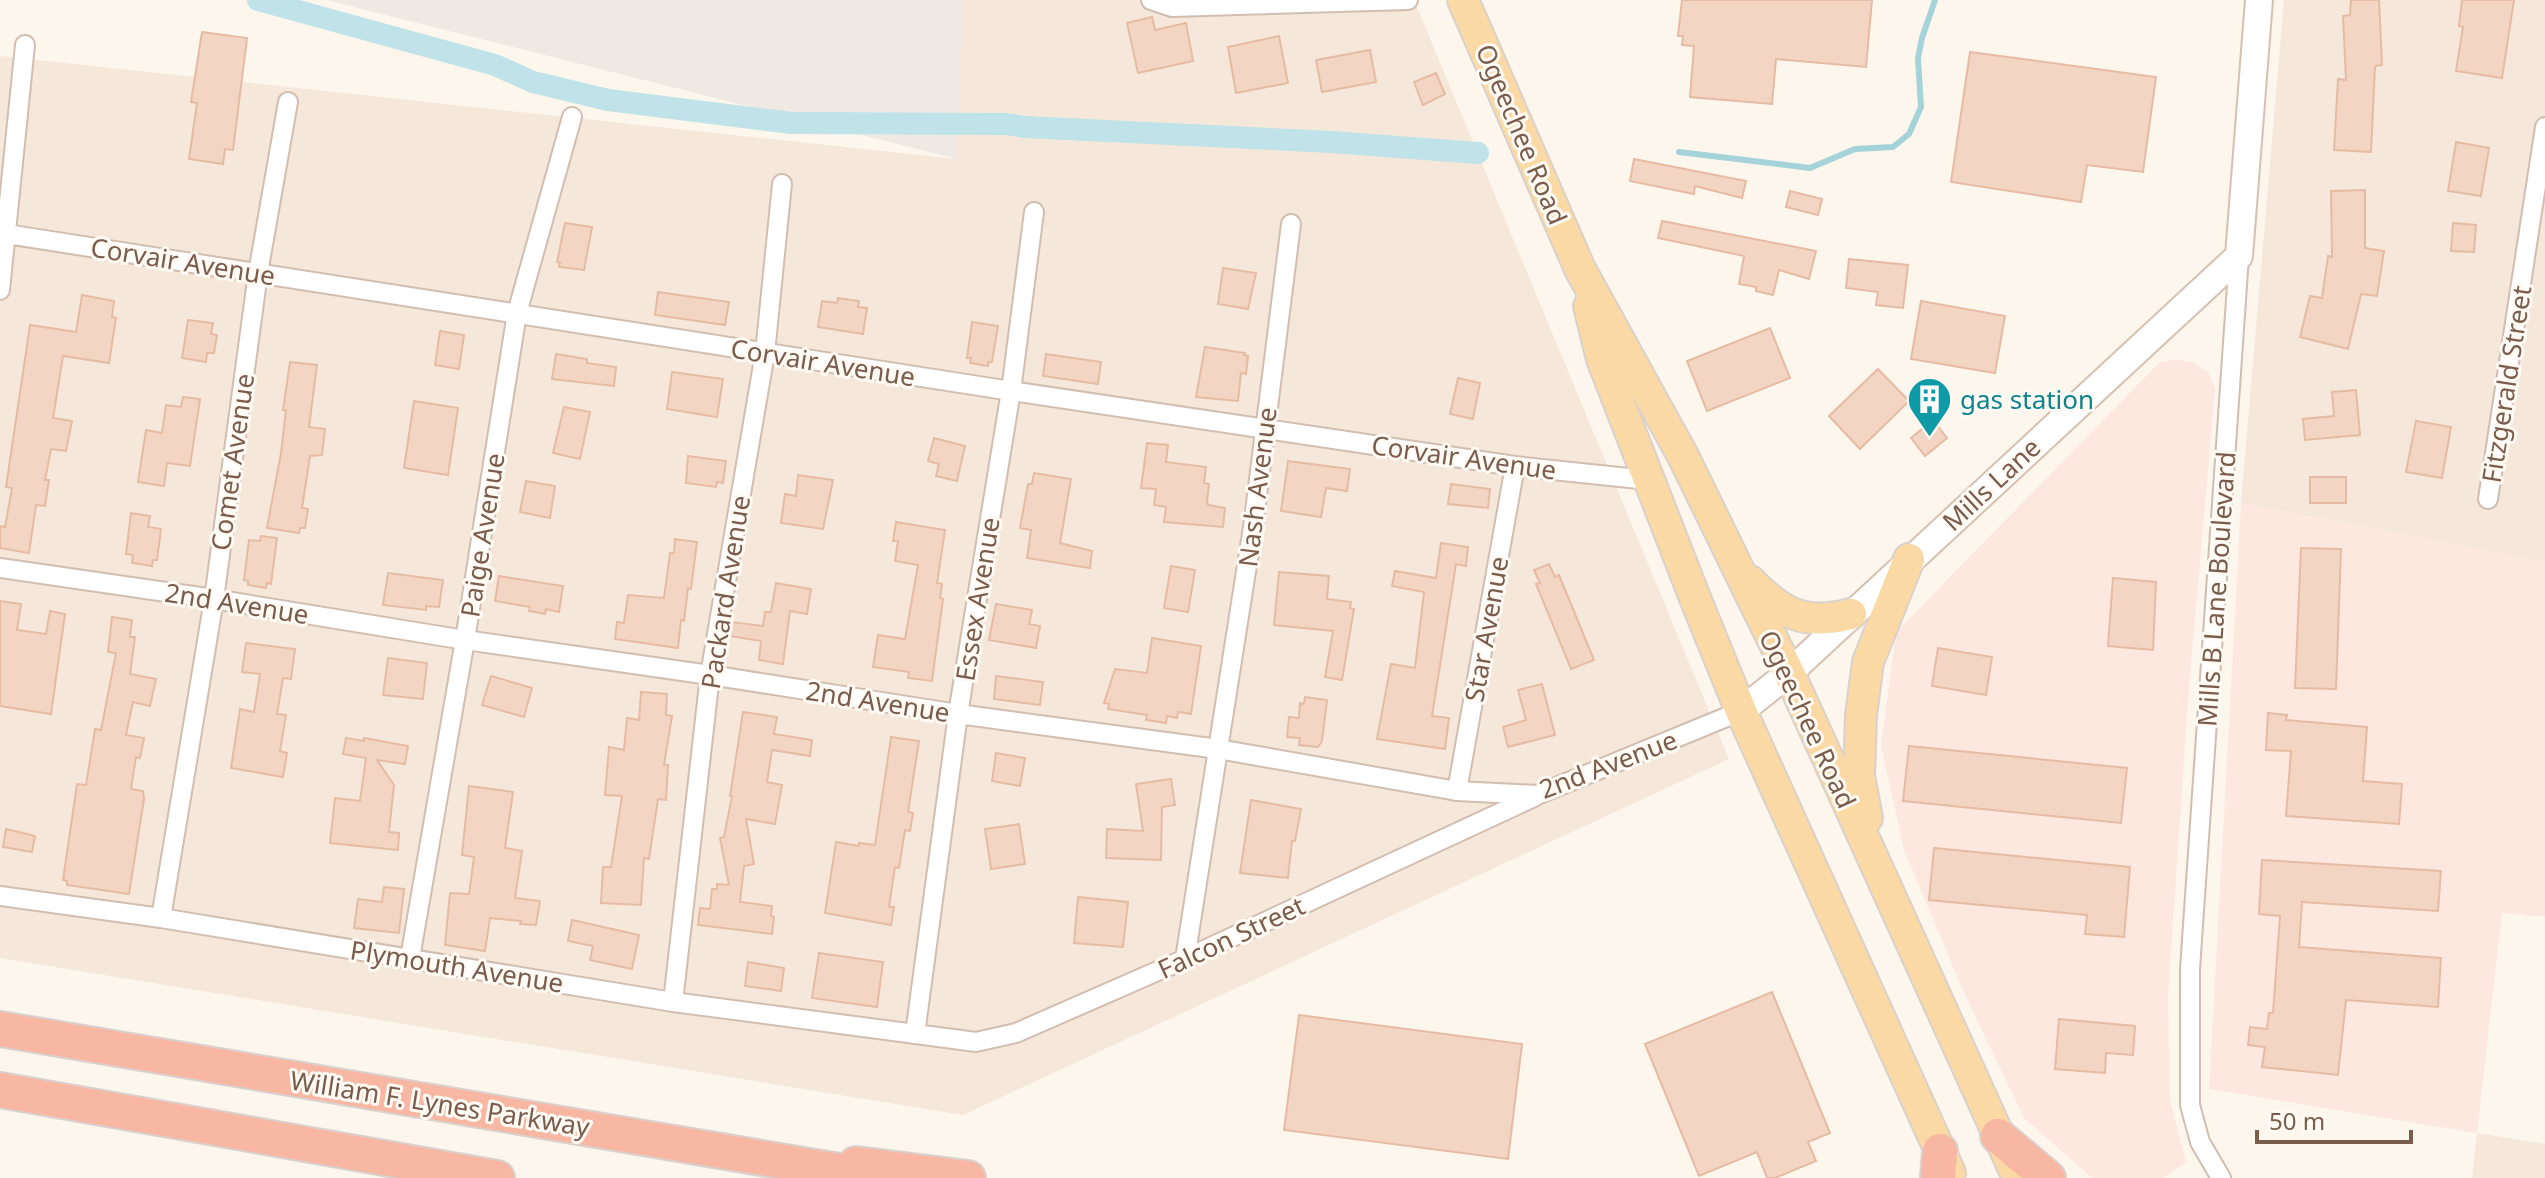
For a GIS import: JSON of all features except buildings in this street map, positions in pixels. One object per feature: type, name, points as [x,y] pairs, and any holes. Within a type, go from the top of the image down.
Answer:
[{"type":"highway","name":"William F. Lynes Parkway","points":[[0,1029],[880,1178]]},
{"type":"highway","points":[[0,1090],[497,1178]]},
{"type":"highway","points":[[1998,1136],[2048,1178]]},
{"type":"highway","points":[[693,1145],[968,1178]]},
{"type":"main road","name":"Ogeechee Road","points":[[1463,0],[1580,269],[1683,456],[1739,569],[2018,1178]]},
{"type":"main road","name":"Mills B Lane Boulevard","points":[[2239,256],[2259,0]]},
{"type":"main road","name":"Mills Lane","points":[[1741,711],[1789,673],[2239,256]]},
{"type":"main road","name":"Ogeechee Road","points":[[1580,269],[1602,359],[1741,711],[1944,1169]]},
{"type":"main road","points":[[1877,871],[1859,776],[1861,715],[1868,662],[1909,559]]},
{"type":"main road","points":[[1739,569],[1777,607],[1800,616],[1829,620],[1851,614]]},
{"type":"street","points":[[1151,0],[1172,7],[1408,0]]},
{"type":"street","points":[[0,290],[25,45]]},
{"type":"street","name":"Comet Avenue","points":[[161,918],[214,599],[258,273],[288,102]]},
{"type":"street","name":"Paige Avenue","points":[[410,958],[517,313],[572,117]]},
{"type":"street","name":"Fitzgerald Street","points":[[2488,499],[2545,127]]},
{"type":"street","name":"Packard Avenue","points":[[673,1002],[710,675],[765,353],[782,184]]},
{"type":"street","name":"Essex Avenue","points":[[915,1034],[958,714],[1011,391],[1034,212]]},
{"type":"street","name":"Nash Avenue","points":[[1185,959],[1253,527],[1291,224]]},
{"type":"street","name":"Corvair Avenue","points":[[4,233],[1011,391],[1515,466],[1648,480]]},
{"type":"street","name":"Mills B Lane Boulevard","points":[[2218,1175],[2200,1142],[2190,1105],[2190,957],[2239,256]]},
{"type":"street","name":"Star Avenue","points":[[1457,791],[1515,466]]},
{"type":"street","name":"2nd Avenue","points":[[0,568],[958,714],[1218,749],[1457,791],[1537,795],[1741,711]]},
{"type":"street","name":"Falcon Street","points":[[915,1034],[976,1042],[1016,1033],[1185,959],[1537,795]]},
{"type":"street","name":"Plymouth Avenue","points":[[0,896],[161,918],[673,1002],[915,1034]]},
{"type":"shaded area","points":[[326,0],[962,0],[957,159]]},
{"type":"shaded area","points":[[962,0],[1414,0],[1729,759],[963,1115],[0,958],[0,56],[956,159]]},
{"type":"shaded area","points":[[2284,0],[2545,0],[2545,562],[2241,503]]},
{"type":"shaded area","points":[[2175,359],[2192,362],[2208,372],[2215,389],[2189,687],[2168,997],[2170,1101],[2186,1162],[2163,1178],[2092,1178],[2024,1118],[1964,993],[1904,850],[1881,745],[1896,632],[2160,362]]},
{"type":"shaded area","points":[[2241,503],[2545,562],[2545,917],[2502,913],[2477,1133],[2209,1089]]},
{"type":"shaded area","points":[[2477,1133],[2545,1144],[2545,1178],[2472,1178]]},
{"type":"waterway","points":[[258,0],[495,65],[533,82],[608,100],[791,123],[1006,124],[1478,153]]},
{"type":"waterway","points":[[1679,152],[1810,168],[1855,149],[1893,147],[1909,134],[1921,107],[1918,58],[1935,0]]},
{"type":"place","name":"gas station","points":[[1929,438]]}]
